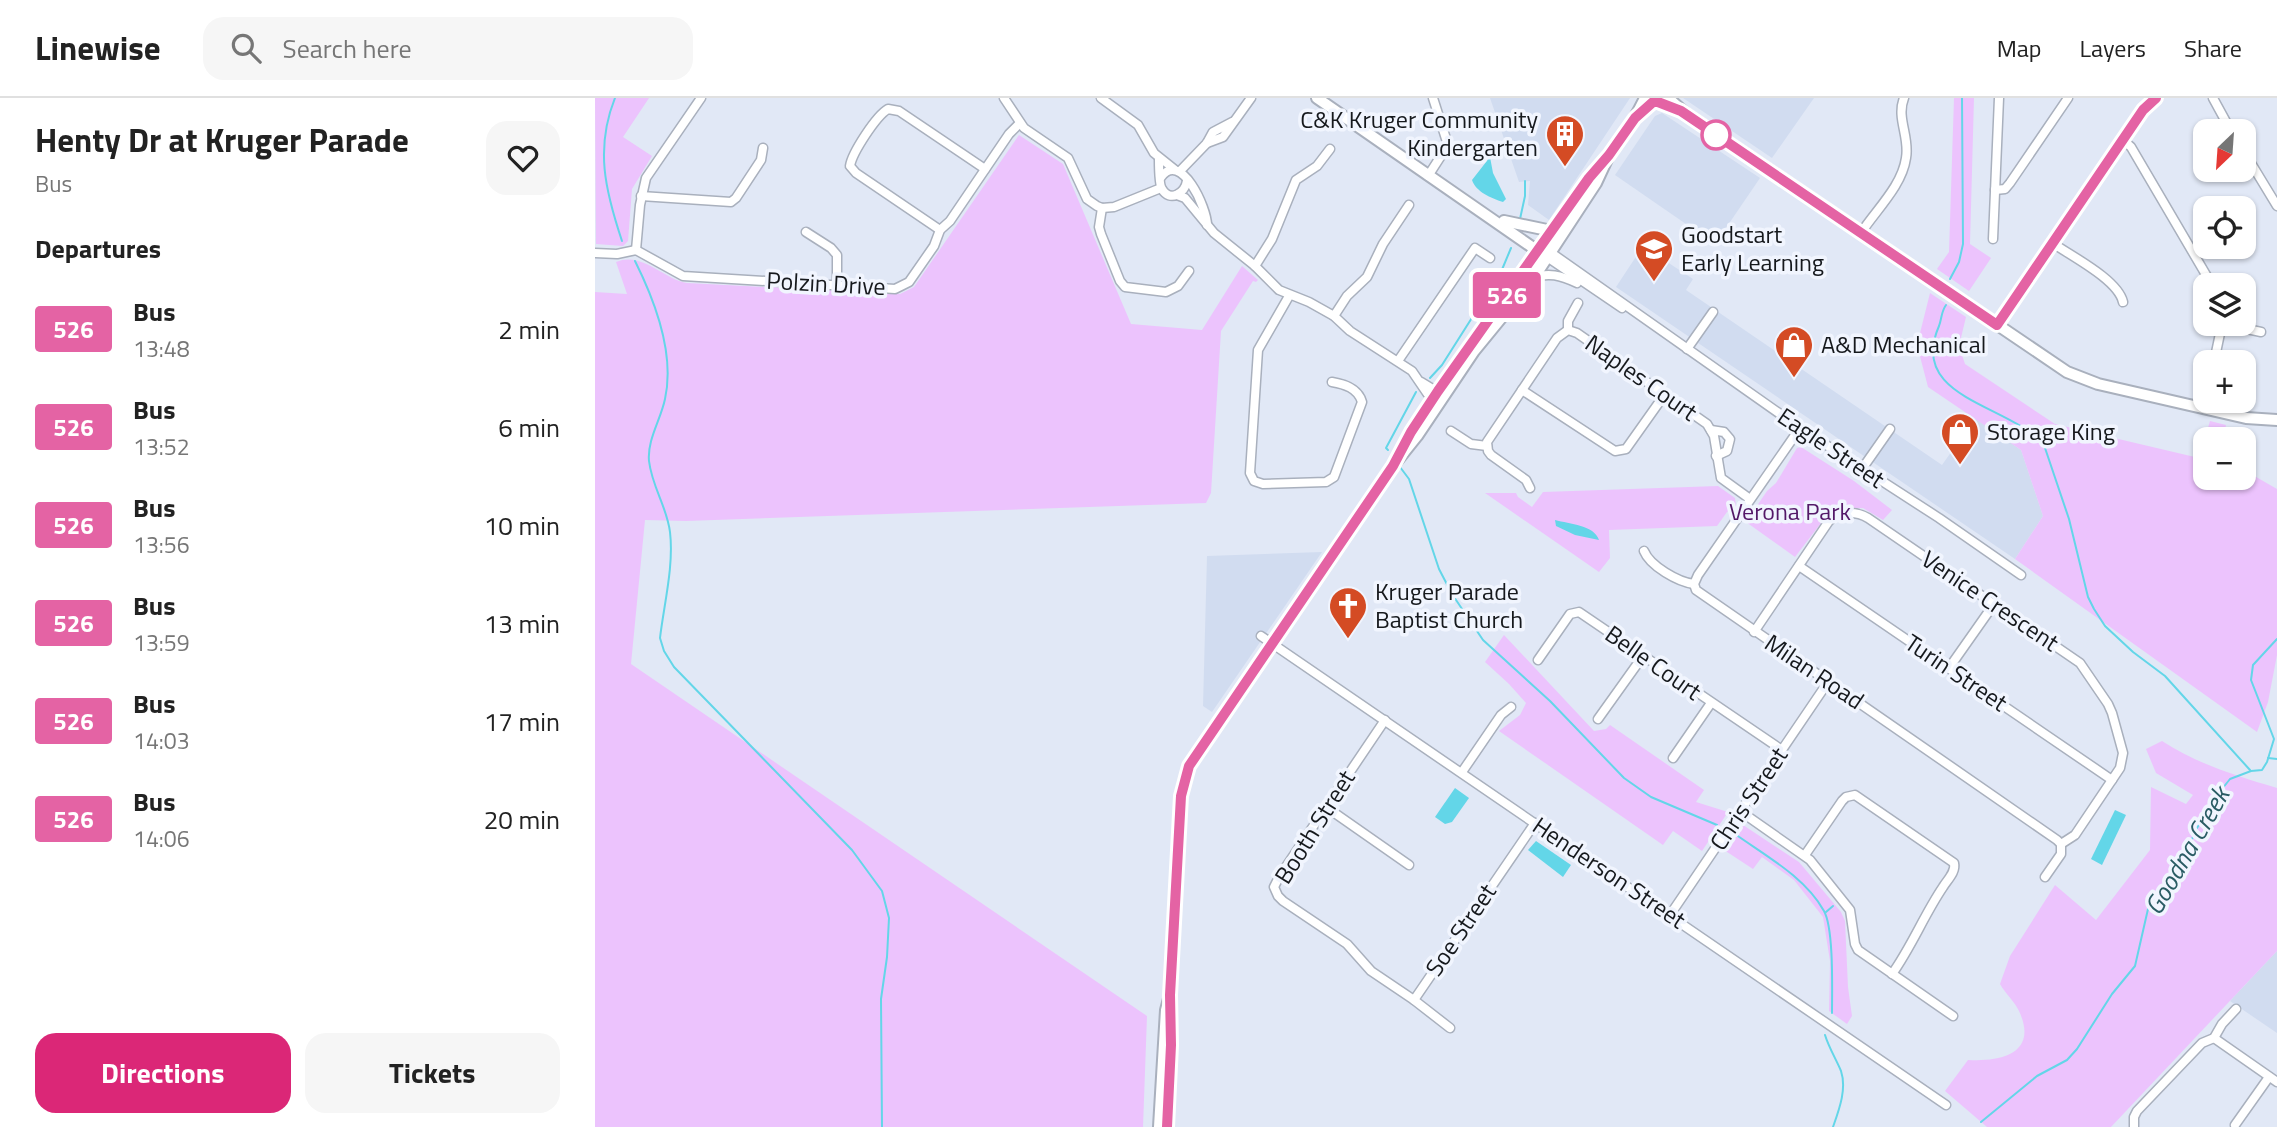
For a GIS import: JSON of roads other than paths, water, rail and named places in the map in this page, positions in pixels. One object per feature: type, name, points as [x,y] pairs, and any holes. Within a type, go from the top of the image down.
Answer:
[{"type":"street","points":[[595,253],[617,254],[636,250],[646,178],[701,98]]},
{"type":"street","points":[[1003,98],[1020,123],[1068,158],[1087,199],[1102,208],[1114,207],[1161,188]]},
{"type":"street","points":[[1101,98],[1136,123],[1159,159],[1177,170],[1187,181],[1204,209],[1207,225]]},
{"type":"street","points":[[1161,177],[1165,172],[1177,170],[1207,143],[1223,136],[1251,98]]},
{"type":"street","name":"Eagle Street","points":[[1317,98],[1504,221],[1598,293],[1643,319]]},
{"type":"street","points":[[1430,174],[1448,145],[1433,98]]},
{"type":"street","points":[[1861,233],[1897,182],[1906,158],[1901,110],[1904,98]]},
{"type":"street","points":[[1993,239],[1999,98]]},
{"type":"street","points":[[1995,190],[2005,189],[2010,183],[2069,98]]},
{"type":"street","points":[[1997,325],[2143,110],[2156,98]]},
{"type":"street","points":[[2213,98],[2224,119]]},
{"type":"street","points":[[1439,397],[1533,279],[1552,231],[1589,178],[1635,118],[1656,99],[1681,111],[2082,380],[2193,402]]},
{"type":"street","points":[[940,230],[856,173],[850,166],[852,158],[882,112],[888,109],[899,111],[985,169]]},
{"type":"street","name":"Polzin Drive","points":[[636,250],[683,276],[895,289],[906,285],[934,246],[940,230],[950,220],[1009,134],[1020,123]]},
{"type":"street","points":[[2123,140],[2131,147],[2205,273]]},
{"type":"street","points":[[642,196],[731,202],[761,160],[763,148]]},
{"type":"street","points":[[1255,266],[1272,239],[1296,180],[1317,166],[1330,149]]},
{"type":"street","points":[[1167,1127],[1171,1045],[1170,995],[1183,784],[1192,761],[1439,397],[1596,183],[1609,155]]},
{"type":"street","points":[[1159,159],[1161,188],[1167,194],[1177,195],[1190,203],[1221,240],[1255,266],[1279,290],[1334,316],[1349,331],[1398,361],[1421,382],[1427,393],[1439,397]]},
{"type":"street","points":[[2256,171],[2277,205]]},
{"type":"street","name":"Eagle Street","points":[[1430,174],[1614,296],[1800,428],[2021,575]]},
{"type":"street","points":[[1177,195],[1185,190],[1187,181]]},
{"type":"street","points":[[1334,316],[1347,296],[1367,277],[1383,244],[1409,205]]},
{"type":"street","points":[[1102,208],[1099,227],[1101,234],[1125,287],[1167,292],[1173,290],[1189,271]]},
{"type":"street","points":[[1504,221],[1552,231]]},
{"type":"street","points":[[806,232],[837,255],[837,285]]},
{"type":"street","points":[[2054,244],[2113,284],[2122,295],[2123,302]]},
{"type":"street","points":[[1398,361],[1475,247],[1490,258]]},
{"type":"street","points":[[1533,279],[1542,274],[1550,274],[1570,279],[1598,293]]},
{"type":"street","points":[[1289,296],[1258,350],[1250,473],[1254,481],[1262,484],[1326,482],[1333,477],[1362,402],[1354,390],[1332,382]]},
{"type":"street","name":"Naples Court","points":[[1568,330],[1567,321],[1579,303]]},
{"type":"street","points":[[1687,349],[1713,312]]},
{"type":"street","name":"Naples Court","points":[[1487,446],[1490,437],[1560,334],[1568,330],[1577,333],[1699,417],[1711,430],[1721,478],[1750,499]]},
{"type":"street","points":[[2256,331],[2261,332]]},
{"type":"street","points":[[1523,390],[1615,452],[1626,449],[1665,394]]},
{"type":"street","points":[[2231,413],[2246,418],[2277,420]]},
{"type":"street","points":[[1694,584],[1800,428]]},
{"type":"street","points":[[1862,469],[1889,429]]},
{"type":"street","name":"Naples Court","points":[[1711,430],[1724,432],[1730,439],[1727,451],[1716,456]]},
{"type":"street","points":[[1451,431],[1471,444],[1487,446],[1491,455],[1526,480],[1530,488]]},
{"type":"street","name":"Venice Crescent","points":[[1754,632],[1833,517],[1859,514],[1868,517],[2075,659],[2108,704],[2124,758],[2075,835],[2061,844]]},
{"type":"street","name":"Milan Road","points":[[1644,551],[1647,558],[1681,582],[1694,584],[1699,594],[2061,844]]},
{"type":"street","name":"Turin Street","points":[[1799,566],[2112,780]]},
{"type":"street","points":[[1949,668],[1994,604]]},
{"type":"street","name":"Belle Court","points":[[1538,660],[1567,618],[1575,612],[1583,614],[1782,750]]},
{"type":"street","name":"Henderson Street","points":[[1261,636],[1946,1104]]},
{"type":"street","points":[[1598,719],[1643,656]]},
{"type":"street","name":"Chris Street","points":[[1669,915],[1828,682]]},
{"type":"street","points":[[1673,758],[1711,703]]},
{"type":"street","points":[[1462,772],[1501,715],[1511,708]]},
{"type":"street","name":"Booth Street","points":[[1385,720],[1274,887],[1283,901],[1347,944],[1376,975],[1414,1000]]},
{"type":"street","points":[[1805,855],[1842,801],[1855,795],[1954,863],[1953,872],[1927,911],[1907,953],[1892,974]]},
{"type":"street","points":[[1326,807],[1409,865]]},
{"type":"street","points":[[1740,811],[1805,855],[1847,906],[1858,950],[1953,1016]]},
{"type":"street","name":"Soe Street","points":[[1450,1028],[1414,1000],[1535,823]]},
{"type":"street","points":[[2045,877],[2058,859],[2061,844]]},
{"type":"street","points":[[1159,1127],[1166,1010],[1170,995]]},
{"type":"street","points":[[2134,1127],[2134,1117],[2145,1103],[2202,1043],[2214,1038],[2236,1009]]},
{"type":"street","points":[[2214,1038],[2273,1079],[2235,1125]]},
{"type":"water","points":[[1490,157],[1493,173],[1506,199],[1503,202],[1480,191],[1472,180]]},
{"type":"water","points":[[1555,520],[1587,528],[1599,540],[1575,535],[1556,526]]},
{"type":"water","points":[[1455,788],[1469,798],[1452,822],[1445,824],[1435,817]]},
{"type":"water","points":[[2115,810],[2126,815],[2102,865],[2091,859]]},
{"type":"water","points":[[1536,841],[1571,865],[1563,877],[1528,850]]},
{"type":"waterway","points":[[615,98],[605,134],[604,152],[607,187],[622,241]]},
{"type":"waterway","points":[[1950,279],[1959,262],[1963,244],[1962,98]]},
{"type":"waterway","points":[[1520,219],[1525,181]]},
{"type":"waterway","points":[[1430,378],[1442,365],[1501,272],[1511,248]]},
{"type":"waterway","points":[[635,261],[656,310],[667,364],[665,399],[649,453],[653,480],[666,514],[671,545],[670,572],[660,638],[674,667],[852,850],[882,891],[889,918],[881,999],[882,1127]]},
{"type":"waterway","points":[[1946,305],[1933,350],[1937,370],[1949,385],[2009,419],[2044,445],[2069,519],[2088,597],[2094,609],[2105,626],[2165,676],[2250,770]]},
{"type":"waterway","points":[[1388,450],[1386,448],[1416,392]]},
{"type":"waterway","points":[[1400,467],[1409,479],[1439,569],[1452,594],[1483,640],[1550,701],[1624,778],[1651,797],[1717,825]]},
{"type":"waterway","name":"Goodna Creek","points":[[1981,1122],[2037,1076],[2067,1060],[2077,1049],[2112,994],[2135,966],[2148,909],[2178,870],[2197,828],[2218,794],[2230,779],[2262,770],[2267,762],[2274,739],[2251,680],[2253,665],[2277,639]]},
{"type":"waterway","points":[[2268,758],[2277,759]]},
{"type":"waterway","points":[[1735,834],[1796,877],[1824,911],[1831,945],[1832,1013]]},
{"type":"waterway","points":[[1826,912],[1833,906]]},
{"type":"waterway","points":[[1825,1035],[1843,1078],[1841,1099],[1833,1127]]},
{"type":"place","name":"C&K Kruger Community Kindergarten","points":[[1565,168]]},
{"type":"place","name":"Goodstart Early Learning","points":[[1654,283]]},
{"type":"place","name":"A&D Mechanical","points":[[1794,379]]},
{"type":"place","name":"Storage King","points":[[1960,466]]},
{"type":"place","name":"Kruger Parade Baptist Church","points":[[1348,640]]},
{"type":"park label","name":"Verona Park","points":[[1790,512]]}]
